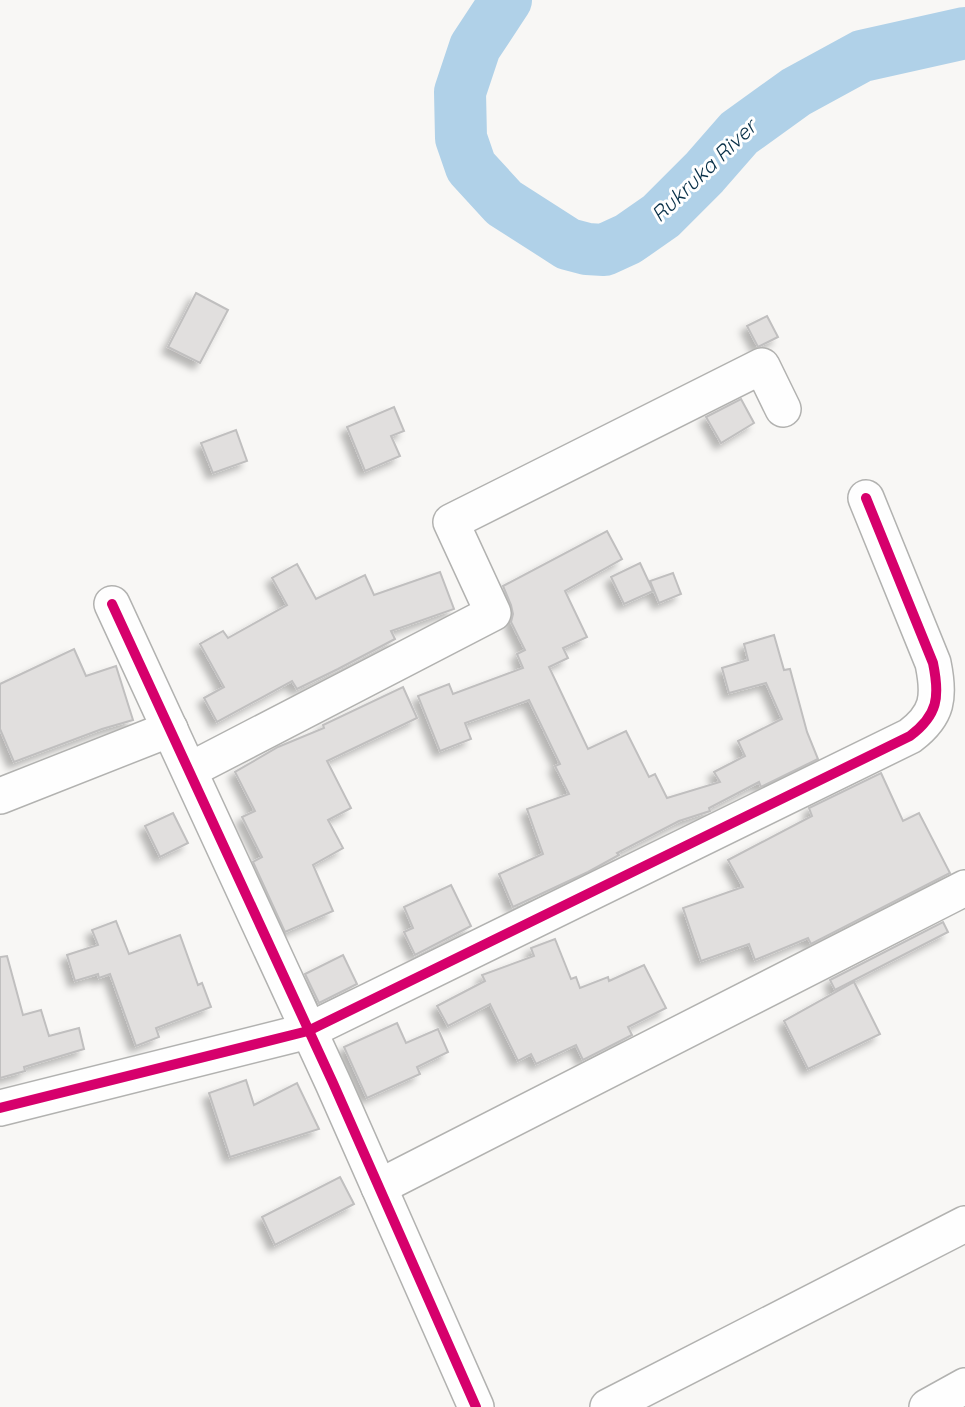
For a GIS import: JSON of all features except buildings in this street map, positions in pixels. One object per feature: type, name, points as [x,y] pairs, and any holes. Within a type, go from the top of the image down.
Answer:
[{"type":"street","points":[[190,770],[493,613],[451,522],[762,366],[783,409]]},
{"type":"street","points":[[0,1108],[308,1031],[909,736],[922,727],[935,705],[937,691],[933,663],[866,498]]},
{"type":"street","points":[[112,604],[190,770],[476,1407]]},
{"type":"street","points":[[0,796],[170,729]]},
{"type":"street","points":[[379,1187],[965,888]]},
{"type":"street","points":[[608,1407],[965,1224]]},
{"type":"street","points":[[927,1407],[965,1386]]},
{"type":"waterway","name":"Rukruka River","points":[[506,0],[475,47],[460,92],[461,138],[471,167],[504,203],[568,244],[587,249],[604,250],[628,239],[661,216],[739,133],[796,92],[862,56],[965,33]]},
{"type":"cycle path","points":[[0,1108],[308,1031],[910,736],[926,721],[935,704],[933,663],[866,498]]},
{"type":"cycle path","points":[[112,604],[333,1083],[476,1407]]}]
